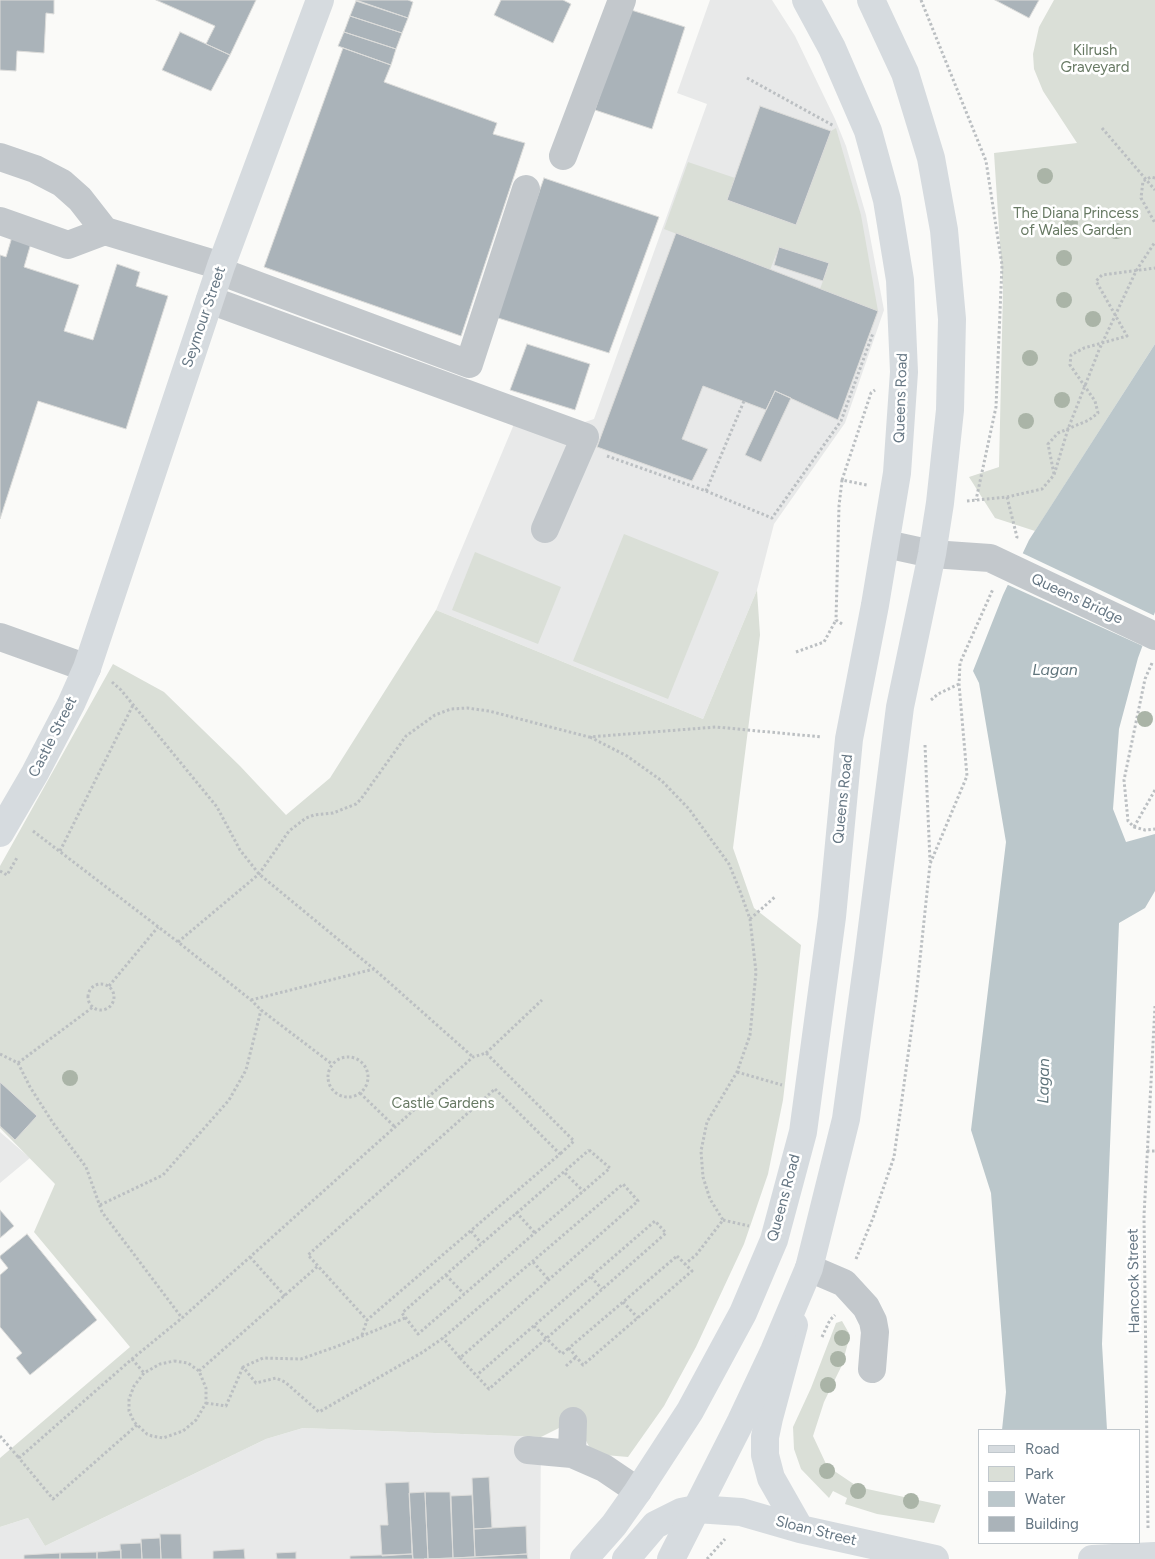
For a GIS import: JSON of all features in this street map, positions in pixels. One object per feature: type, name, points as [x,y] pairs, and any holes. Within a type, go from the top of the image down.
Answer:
[{"type":"main road","name":"Seymour Street","points":[[97,637],[220,269],[320,0]]},
{"type":"main road","name":"Queens Road","points":[[584,1559],[614,1525],[690,1411],[743,1314],[774,1240],[803,1132],[832,917],[849,739],[886,544],[897,473],[904,372],[900,280],[887,200],[868,131],[832,48],[806,0]]},
{"type":"main road","points":[[800,1529],[771,1478],[765,1455],[765,1437],[846,1119],[900,707],[932,554],[950,410],[952,319],[944,230],[931,158],[905,73],[872,0]]},
{"type":"main road","name":"Castle Street","points":[[0,833],[35,773],[71,704],[97,637]]},
{"type":"main road","points":[[671,1559],[774,1351],[808,1268]]},
{"type":"main road","points":[[626,1559],[655,1525],[681,1512],[696,1510]]},
{"type":"main road","name":"Sloan Street","points":[[696,1510],[741,1512],[800,1529],[935,1559]]},
{"type":"main road","points":[[1092,1559],[1143,1557]]},
{"type":"lane","points":[[563,156],[622,0]]},
{"type":"lane","points":[[0,157],[35,169],[62,183],[80,199],[105,231],[220,269],[469,364],[526,189]]},
{"type":"lane","points":[[0,222],[68,245],[105,231]]},
{"type":"lane","points":[[210,300],[585,437],[545,530]]},
{"type":"lane","name":"Queens Bridge","points":[[886,544],[932,554],[990,558],[1153,642]]},
{"type":"lane","points":[[0,637],[87,665]]},
{"type":"lane","points":[[808,1268],[844,1283],[866,1307],[873,1321],[872,1369]]},
{"type":"lane","points":[[572,1454],[573,1421]]},
{"type":"lane","points":[[528,1450],[572,1454],[604,1468],[638,1491]]},
{"type":"path","points":[[922,0],[986,161],[1002,265],[996,407],[976,500]]},
{"type":"path","points":[[747,78],[837,128]]},
{"type":"path","points":[[1102,128],[1155,190]]},
{"type":"path","points":[[1155,178],[1151,177],[1142,181],[1142,198],[1155,223]]},
{"type":"path","points":[[965,501],[1007,497],[1042,489],[1054,475],[1068,429],[1102,344],[1136,271],[1155,242]]},
{"type":"path","points":[[1054,475],[1048,444],[1058,433],[1089,420],[1098,413],[1095,401],[1070,365],[1071,355],[1084,348],[1127,336],[1096,281],[1102,276],[1155,268]]},
{"type":"path","points":[[580,447],[706,491],[772,518],[842,421],[874,328]]},
{"type":"path","points":[[796,652],[824,642],[836,620],[839,506],[842,480],[871,393],[904,372]]},
{"type":"path","points":[[706,491],[744,401]]},
{"type":"path","points":[[842,480],[869,485]]},
{"type":"path","points":[[930,864],[966,776],[958,684],[960,663],[1002,563],[1017,537],[1007,497]]},
{"type":"path","points":[[836,620],[867,641]]},
{"type":"path","points":[[1153,642],[1124,780],[1128,820],[1134,828],[1145,830],[1155,828]]},
{"type":"path","points":[[87,665],[121,690],[217,807],[240,850],[259,874],[374,969],[472,1057]]},
{"type":"path","points":[[927,704],[938,694],[958,684]]},
{"type":"path","points":[[60,851],[133,705]]},
{"type":"path","points":[[178,942],[259,874],[289,832],[306,818],[333,813],[359,802],[406,736],[435,715],[451,709],[467,708],[489,711],[589,736],[627,756],[662,781],[688,809],[729,864],[750,919],[756,972],[750,1035],[737,1072],[707,1122],[701,1152],[703,1177],[710,1199],[723,1220],[750,1227]]},
{"type":"path","points":[[589,736],[716,727],[827,737]]},
{"type":"path","points":[[854,1264],[873,1218],[894,1157],[916,997],[930,864],[925,742]]},
{"type":"path","points":[[1134,828],[1155,790]]},
{"type":"path","points":[[29,838],[33,831],[60,851],[332,1064]]},
{"type":"path","points":[[0,871],[7,875],[20,853]]},
{"type":"path","points":[[750,919],[776,896]]},
{"type":"path","points":[[108,986],[158,927]]},
{"type":"path","points":[[251,1000],[374,969]]},
{"type":"path","points":[[101,984],[108,986],[113,990],[112,1005],[101,1010],[93,1007],[88,998],[92,987],[101,984]]},
{"type":"path","points":[[18,1458],[182,1318],[472,1057],[486,1053],[542,1000]]},
{"type":"path","name":"Hancock Street","points":[[1143,1557],[1148,1508],[1144,1216],[1155,1006]]},
{"type":"path","points":[[18,1062],[93,1007]]},
{"type":"path","points":[[100,1205],[163,1175],[229,1100],[246,1070],[261,1010]]},
{"type":"path","points":[[362,1335],[367,1320],[574,1141],[486,1053]]},
{"type":"path","points":[[0,1054],[18,1062],[30,1087],[53,1123],[86,1167],[102,1212],[182,1318]]},
{"type":"path","points":[[343,1058],[356,1059],[362,1063],[368,1075],[364,1088],[360,1093],[348,1097],[336,1093],[328,1083],[332,1064],[343,1058]]},
{"type":"path","points":[[737,1072],[784,1086]]},
{"type":"path","points":[[367,1320],[308,1255],[495,1089],[560,1154]]},
{"type":"path","points":[[360,1093],[395,1127]]},
{"type":"path","points":[[589,1150],[610,1168],[418,1334],[402,1314],[516,1212],[565,1173],[589,1150]]},
{"type":"path","points":[[1148,1151],[1155,1151]]},
{"type":"path","points":[[565,1173],[583,1191]]},
{"type":"path","points":[[243,1367],[256,1383],[276,1378],[285,1382],[319,1412],[423,1352],[443,1338],[623,1184],[638,1202],[460,1358]]},
{"type":"path","points":[[516,1212],[535,1233]]},
{"type":"path","points":[[684,1264],[696,1256],[723,1220]]},
{"type":"path","points":[[443,1338],[488,1389],[666,1233],[655,1221],[477,1375]]},
{"type":"path","points":[[471,1231],[481,1243]]},
{"type":"path","points":[[534,1326],[562,1354],[569,1348],[677,1256],[692,1271],[583,1365],[569,1348]]},
{"type":"path","points":[[250,1257],[285,1296]]},
{"type":"path","points":[[532,1262],[549,1280]]},
{"type":"path","points":[[199,1371],[318,1266]]},
{"type":"path","points":[[446,1275],[464,1294]]},
{"type":"path","points":[[591,1277],[602,1289]]},
{"type":"path","points":[[623,1302],[638,1318]]},
{"type":"path","points":[[206,1403],[226,1406],[243,1367],[263,1358],[301,1359],[405,1318]]},
{"type":"path","points":[[566,1366],[576,1357]]},
{"type":"path","points":[[132,1359],[144,1373]]},
{"type":"path","points":[[174,1361],[188,1363],[199,1371],[206,1388],[206,1403],[200,1414],[191,1424],[174,1435],[163,1438],[147,1434],[137,1425],[129,1411],[129,1399],[134,1386],[144,1373],[160,1364],[174,1361]]},
{"type":"path","points":[[0,1436],[53,1499],[137,1425]]},
{"type":"path","points":[[707,1559],[729,1534]]},
{"type":"shaded area","points":[[710,0],[772,0],[795,36],[846,146],[866,215],[884,310],[845,423],[774,524],[757,590],[703,719],[436,610],[522,405],[579,424],[594,419],[707,104],[677,93]]},
{"type":"shaded area","points":[[0,1132],[30,1158],[0,1183]]},
{"type":"shaded area","points":[[303,1428],[541,1437],[540,1559],[0,1559],[0,1527],[28,1518],[45,1546],[266,1439]]},
{"type":"green space","name":"The Diana Princess of Wales Garden","points":[[1054,0],[1155,0],[1155,344],[1035,531],[995,518],[969,477],[999,467],[1003,290],[994,153],[1077,143],[1043,91],[1034,69],[1033,54],[1039,27]]},
{"type":"green space","points":[[836,128],[861,215],[878,311],[820,289],[829,265],[779,247],[770,270],[664,229],[688,162],[735,178],[727,200],[796,225],[831,131]]},
{"type":"green space","points":[[624,534],[719,572],[668,699],[573,661]]},
{"type":"green space","points":[[475,552],[561,587],[538,644],[452,610]]},
{"type":"green space","name":"Castle Gardens","points":[[757,590],[760,635],[733,848],[754,908],[801,945],[783,1100],[768,1174],[744,1244],[696,1347],[664,1406],[628,1457],[593,1454],[575,1420],[541,1437],[303,1428],[266,1439],[45,1546],[28,1518],[0,1527],[0,1458],[130,1347],[34,1232],[55,1184],[0,1128],[0,866],[113,664],[164,692],[240,766],[286,815],[330,778],[436,610],[703,719]]},
{"type":"green space","points":[[842,1321],[850,1335],[842,1365],[824,1402],[813,1436],[827,1466],[858,1487],[941,1505],[934,1523],[877,1514],[845,1504],[847,1498],[833,1491],[829,1498],[801,1469],[794,1449],[793,1427],[811,1388],[836,1323]]},
{"type":"water","name":"Lagan","points":[[1155,344],[1155,612],[1138,658],[1119,729],[1113,809],[1126,842],[1155,834],[1155,891],[1145,908],[1119,923],[1102,1344],[1107,1429],[1002,1429],[1006,1392],[991,1193],[971,1130],[1006,842],[979,683],[973,671],[1003,595],[1029,540]]},
{"type":"pier","points":[[1020,552],[1155,616],[1145,647],[1006,584]]},
{"type":"pier","points":[[981,1544],[1105,1544],[1100,1559],[974,1559]]},
{"type":"building","points":[[0,0],[54,0],[54,14],[46,13],[44,53],[17,51],[16,71],[0,70]]},
{"type":"building","points":[[156,0],[256,0],[230,55],[206,44],[215,26]]},
{"type":"building","points":[[356,0],[408,0],[413,2],[408,18]]},
{"type":"building","points":[[501,0],[563,0],[571,4],[553,43],[494,15]]},
{"type":"building","points":[[995,0],[1039,0],[1029,18]]},
{"type":"building","points":[[356,1],[408,18],[402,33],[350,16]]},
{"type":"building","points":[[628,9],[685,27],[652,129],[595,110]]},
{"type":"building","points":[[350,16],[402,33],[396,49],[344,32]]},
{"type":"building","points":[[180,32],[230,55],[211,91],[162,70]]},
{"type":"building","points":[[344,32],[396,49],[391,65],[338,46]]},
{"type":"building","points":[[343,48],[391,65],[384,82],[497,123],[493,134],[525,143],[461,336],[264,267]]},
{"type":"building","points":[[760,106],[831,131],[796,225],[727,200]]},
{"type":"building","points":[[544,178],[659,217],[609,353],[495,317]]},
{"type":"building","points":[[676,233],[878,311],[838,420],[775,391],[766,410],[703,386],[682,439],[708,449],[692,481],[597,447]]},
{"type":"building","points":[[12,237],[31,243],[24,267],[79,285],[64,331],[93,340],[117,264],[140,272],[136,286],[168,296],[126,429],[38,401],[0,519],[0,255],[6,257]]},
{"type":"building","points":[[779,247],[829,263],[823,281],[774,265]]},
{"type":"building","points":[[527,344],[590,364],[575,410],[510,390]]},
{"type":"building","points":[[775,391],[791,398],[761,462],[745,455]]},
{"type":"building","points":[[0,1082],[37,1116],[15,1140],[0,1126]]},
{"type":"building","points":[[0,1210],[14,1226],[0,1238]]},
{"type":"building","points":[[27,1234],[97,1320],[30,1375],[16,1358],[22,1353],[0,1327],[0,1275],[8,1268],[0,1256]]},
{"type":"building","points":[[489,1477],[492,1528],[474,1529],[472,1478]]},
{"type":"building","points":[[409,1482],[412,1554],[382,1556],[380,1525],[388,1525],[385,1483]]},
{"type":"building","points":[[425,1492],[450,1492],[453,1558],[428,1559]]},
{"type":"building","points":[[425,1492],[428,1559],[413,1559],[409,1493]]},
{"type":"building","points":[[472,1495],[475,1557],[453,1558],[451,1496]]},
{"type":"building","points":[[526,1526],[527,1554],[475,1557],[474,1529]]},
{"type":"building","points":[[160,1534],[181,1534],[182,1559],[161,1559]]},
{"type":"building","points":[[160,1538],[161,1559],[142,1559],[141,1539]]},
{"type":"building","points":[[141,1543],[142,1559],[121,1559],[120,1544]]},
{"type":"building","points":[[244,1549],[245,1559],[213,1559],[213,1551]]},
{"type":"building","points":[[121,1550],[121,1559],[97,1559],[97,1552]]},
{"type":"building","points":[[97,1552],[97,1559],[60,1559],[60,1553]]},
{"type":"building","points":[[296,1552],[296,1559],[277,1559],[276,1553]]},
{"type":"building","points":[[60,1553],[60,1559],[24,1559],[24,1555]]},
{"type":"building","points":[[412,1554],[413,1559],[350,1559],[350,1556]]},
{"type":"building","points":[[527,1554],[528,1559],[424,1559],[453,1558]]},
{"type":"park label","name":"Kilrush Graveyard","points":[[1095,60]]}]
